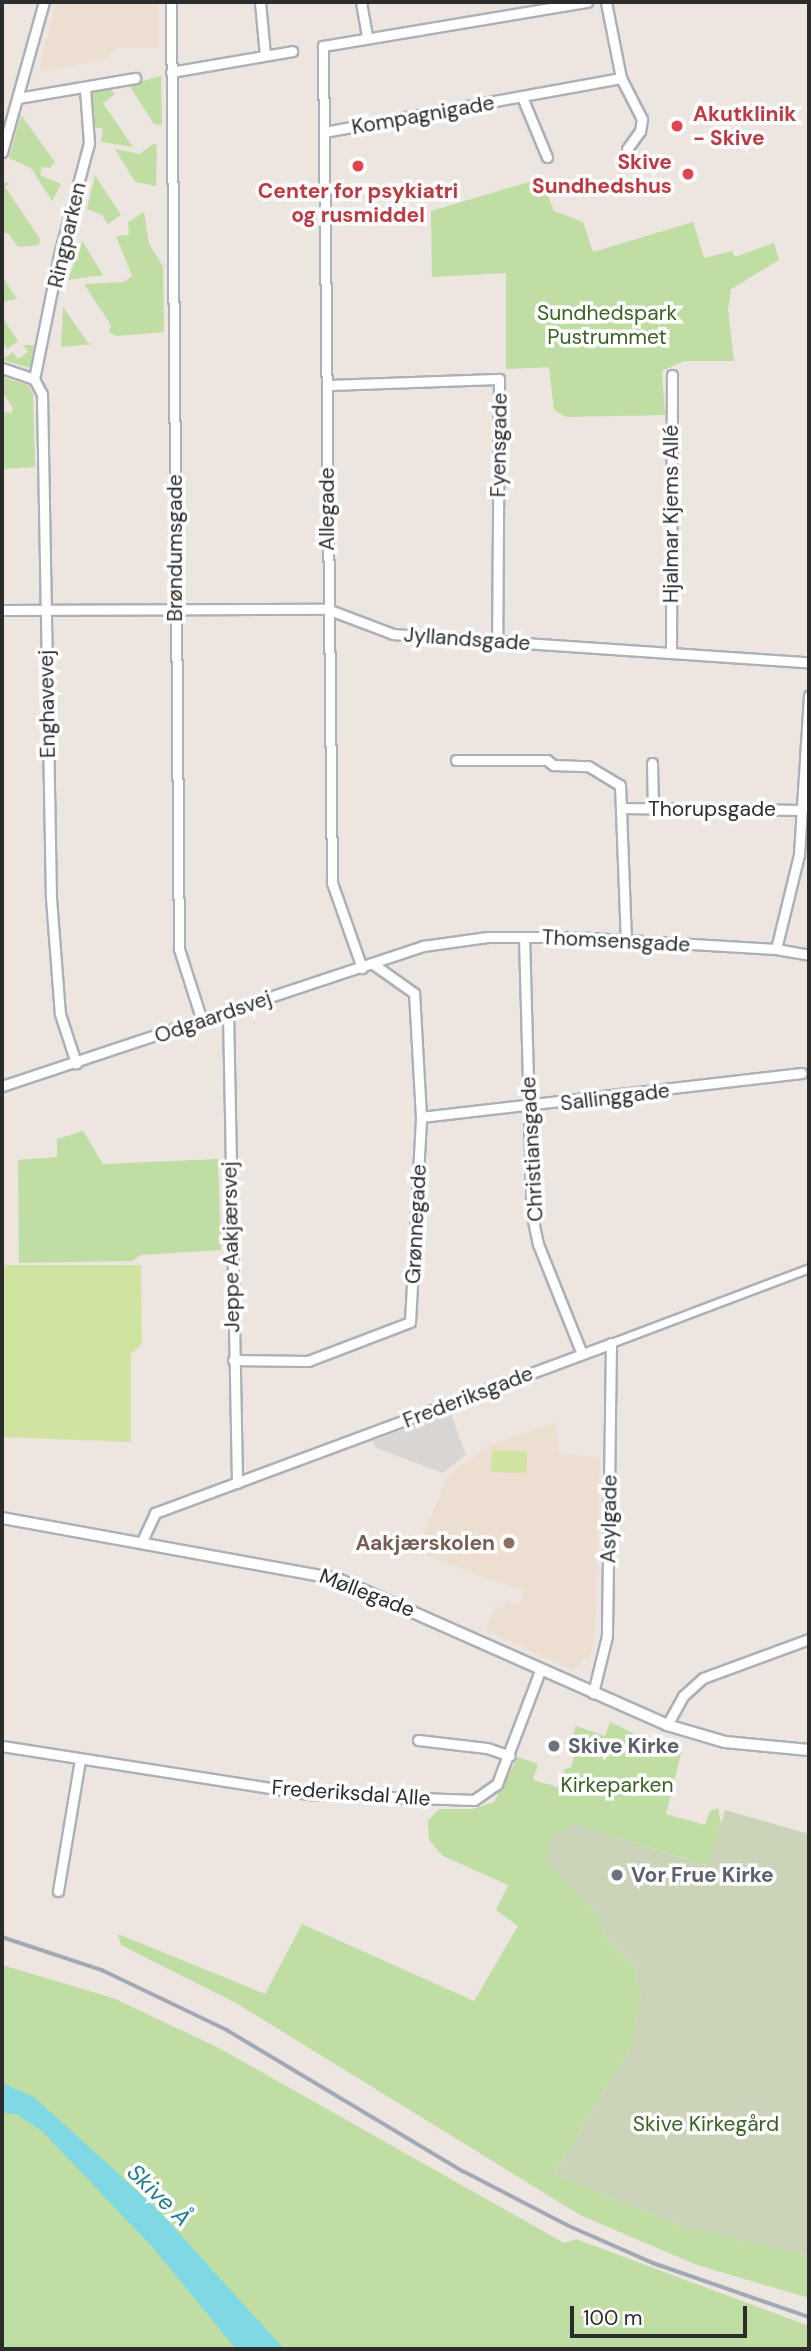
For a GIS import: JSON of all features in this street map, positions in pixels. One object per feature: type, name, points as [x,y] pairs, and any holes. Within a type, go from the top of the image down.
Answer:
[{"type":"street","points":[[2,152],[44,2]]},
{"type":"street","name":"Brøndumsgade","points":[[171,2],[179,949],[202,1021]]},
{"type":"street","points":[[260,2],[265,55]]},
{"type":"street","points":[[361,2],[367,37],[587,2]]},
{"type":"street","points":[[606,2],[621,79],[642,119],[640,131],[627,149]]},
{"type":"street","name":"Allegade","points":[[362,968],[332,883],[323,46],[367,37]]},
{"type":"street","points":[[171,72],[292,51]]},
{"type":"street","points":[[18,97],[85,89],[135,78]]},
{"type":"street","name":"Kompagnigade","points":[[324,132],[621,79]]},
{"type":"street","name":"Ringparken","points":[[34,379],[45,344],[59,255],[89,143],[85,89]]},
{"type":"street","name":"Kompagnigade","points":[[522,97],[547,158]]},
{"type":"street","points":[[2,368],[34,379]]},
{"type":"street","name":"Hjalmar Kjems Allé","points":[[671,653],[672,375]]},
{"type":"street","name":"Enghavevej","points":[[34,379],[41,394],[51,898],[60,1014],[76,1063]]},
{"type":"street","name":"Fyensgade","points":[[327,385],[499,379],[497,641]]},
{"type":"street","name":"Jyllandsgade","points":[[2,610],[175,607],[327,609],[394,634],[809,662]]},
{"type":"street","name":"Thorupsgade","points":[[776,949],[799,855],[809,695]]},
{"type":"street","points":[[456,761],[547,760],[553,765],[589,766],[620,785],[626,942]]},
{"type":"street","points":[[652,763],[653,809]]},
{"type":"street","name":"Thorupsgade","points":[[622,808],[802,810]]},
{"type":"street","name":"Thomsensgade","points":[[423,946],[524,937],[776,949],[809,955]]},
{"type":"street","name":"Christiansgade","points":[[524,937],[528,1107],[536,1235],[582,1354]]},
{"type":"street","name":"Odgaardsvej","points":[[2,1086],[423,946]]},
{"type":"street","name":"Grønnegade","points":[[233,1360],[307,1361],[410,1322],[421,1117],[414,993],[373,964]]},
{"type":"street","name":"Jeppe Aakjærsvej","points":[[228,1012],[237,1483]]},
{"type":"street","name":"Sallinggade","points":[[421,1117],[528,1107],[805,1072]]},
{"type":"street","name":"Frederiksgade","points":[[142,1541],[155,1513],[809,1268]]},
{"type":"street","name":"Asylgade","points":[[593,1693],[607,1636],[611,1343]]},
{"type":"street","name":"Møllegade","points":[[2,1518],[305,1571],[357,1585],[540,1671],[667,1725],[725,1742],[809,1750]]},
{"type":"street","points":[[667,1725],[683,1696],[703,1678],[809,1639]]},
{"type":"street","name":"Frederiksdal Alle","points":[[2,1746],[310,1794],[474,1800],[495,1786],[510,1756],[540,1671]]},
{"type":"street","points":[[418,1740],[487,1748],[510,1756]]},
{"type":"street","points":[[58,1891],[80,1759]]},
{"type":"shaded area","points":[[56,2],[159,2],[159,48],[119,48],[103,60],[39,71]]},
{"type":"shaded area","points":[[450,1412],[466,1455],[443,1473],[376,1448],[373,1441]]},
{"type":"shaded area","name":"Aakjærskolen","points":[[556,1423],[559,1454],[600,1457],[595,1633],[590,1659],[583,1658],[574,1671],[486,1630],[496,1606],[503,1609],[507,1601],[519,1606],[524,1591],[417,1552],[448,1475],[491,1445]]},
{"type":"green space","points":[[161,76],[162,125],[154,124],[129,85]]},
{"type":"green space","points":[[110,89],[115,94],[103,103],[133,147],[101,142],[103,129],[93,127],[92,93]]},
{"type":"green space","points":[[21,115],[55,162],[50,168],[42,167],[40,175],[61,184],[52,201],[31,168],[9,158]]},
{"type":"green space","points":[[153,144],[157,145],[156,186],[135,182],[115,149],[140,154]]},
{"type":"green space","points":[[95,175],[121,215],[108,224],[102,215],[87,209]]},
{"type":"green space","points":[[2,181],[9,184],[5,187],[40,239],[39,245],[18,247],[9,234],[2,232]]},
{"type":"green space","name":"Sundhedspark Pustrummet","points":[[532,181],[545,188],[554,211],[583,222],[593,252],[693,222],[704,258],[732,251],[735,257],[774,243],[779,260],[731,289],[728,309],[734,361],[684,361],[662,371],[665,415],[566,417],[554,410],[549,367],[506,369],[506,273],[432,277],[431,211]]},
{"type":"green space","points":[[144,212],[149,244],[163,266],[164,332],[116,336],[109,332],[111,325],[84,284],[124,282],[132,276],[116,236],[129,235],[128,222]]},
{"type":"green space","points":[[82,241],[103,275],[68,280]]},
{"type":"green space","points":[[2,276],[17,299],[2,302]]},
{"type":"green space","points":[[63,307],[88,343],[94,344],[61,347]]},
{"type":"green space","points":[[2,317],[18,341],[7,349],[2,340]]},
{"type":"green space","points":[[23,345],[40,345],[34,369],[2,360],[13,352],[18,359],[28,352]]},
{"type":"green space","points":[[2,377],[28,385],[33,394],[35,467],[2,469],[4,412],[12,413],[13,408],[2,391]]},
{"type":"green space","points":[[83,1131],[103,1164],[218,1159],[221,1250],[141,1255],[132,1261],[19,1263],[18,1160],[57,1157],[57,1139]]},
{"type":"green space","points":[[2,1265],[141,1265],[142,1343],[131,1354],[131,1442],[2,1437]]},
{"type":"green space","points":[[492,1450],[527,1451],[526,1473],[491,1472]]},
{"type":"green space","name":"Kirkeparken","points":[[610,1722],[660,1746],[683,1746],[666,1814],[705,1825],[710,1811],[718,1808],[721,1823],[709,1866],[575,1824],[545,1859],[597,1914],[605,1936],[634,1966],[641,1996],[631,2047],[554,2174],[681,2226],[809,2256],[809,2298],[697,2265],[580,2215],[236,2003],[121,1945],[118,1934],[265,1994],[302,1924],[474,2001],[518,1926],[496,1910],[508,1885],[443,1856],[429,1840],[428,1820],[439,1809],[473,1809],[494,1802],[518,1757],[538,1764],[533,1780],[558,1787],[565,1769],[571,1767],[575,1752],[568,1749],[576,1726],[605,1736]]},
{"type":"green space","name":"Skive Kirkegård","points":[[725,1810],[809,1834],[809,2256],[681,2226],[554,2174],[631,2047],[641,1996],[634,1966],[605,1936],[597,1914],[545,1860],[553,1834],[575,1824],[708,1866]]},
{"type":"green space","points":[[2,1965],[113,1998],[219,2048],[564,2243],[576,2239],[809,2326],[809,2349],[2,2349]]},
{"type":"water","points":[[2,2083],[34,2097],[157,2209],[284,2349],[236,2349],[154,2249],[42,2131],[16,2114],[2,2113]]},
{"type":"railway","points":[[2,1937],[102,1970],[227,2030],[463,2171],[567,2225],[653,2263],[809,2317]]},
{"type":"place","name":"Akutklinik - Skive","points":[[677,126]]},
{"type":"place","name":"Center for psykiatri og rusmiddel","points":[[358,166]]},
{"type":"place","name":"Skive Sundhedshus","points":[[688,174]]},
{"type":"place","name":"Aakjærskolen","points":[[509,1543]]},
{"type":"place","name":"Skive Kirke","points":[[554,1746]]},
{"type":"place","name":"Vor Frue Kirke","points":[[617,1875]]},
{"type":"water label","name":"Skive Å","points":[[159,2195]]}]
